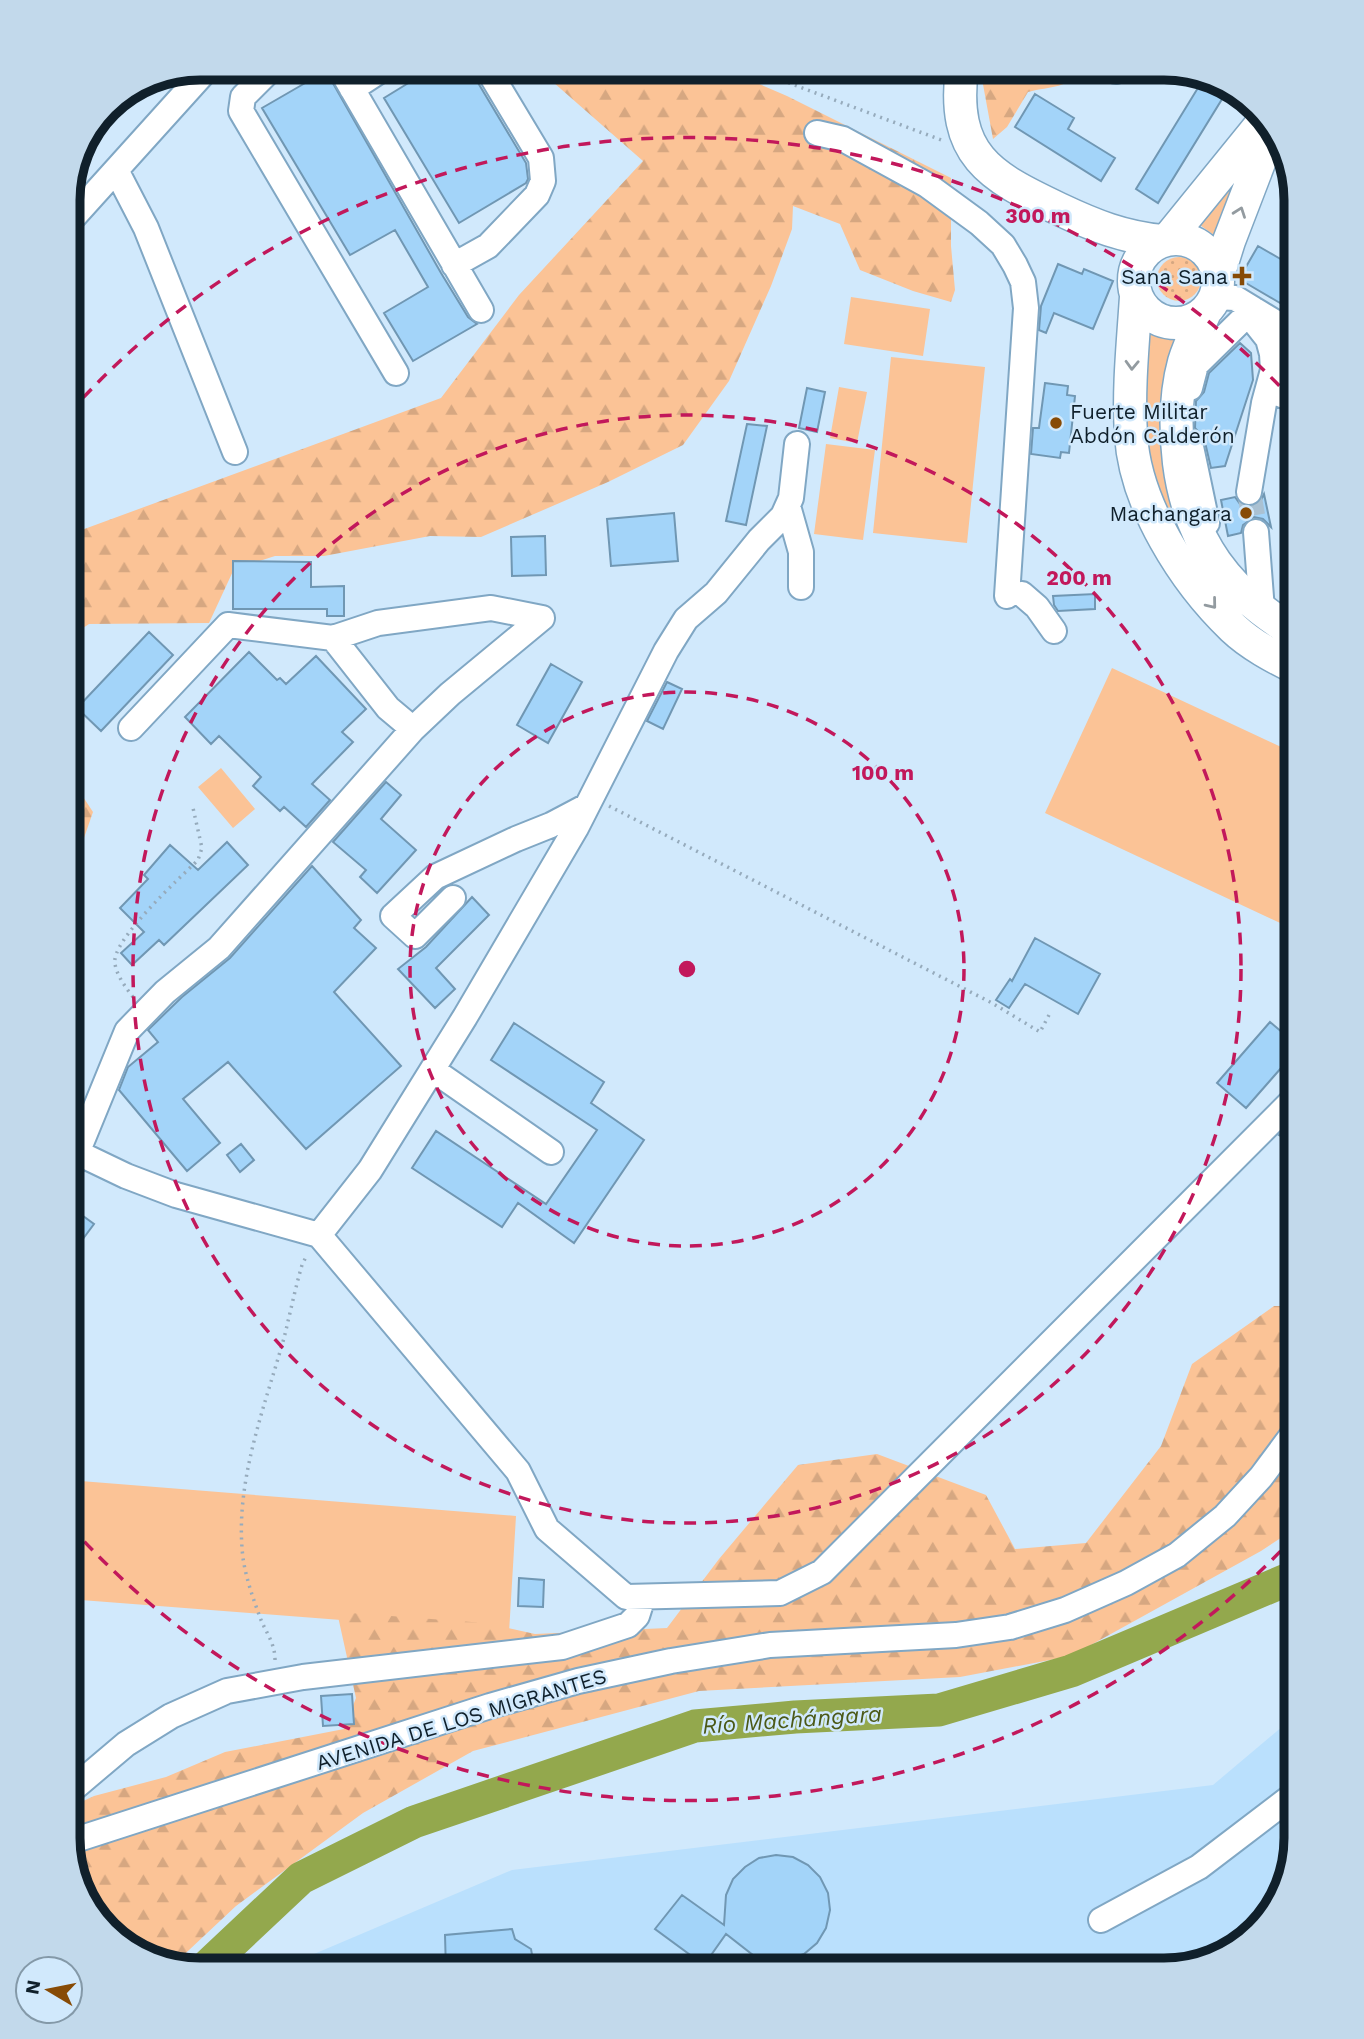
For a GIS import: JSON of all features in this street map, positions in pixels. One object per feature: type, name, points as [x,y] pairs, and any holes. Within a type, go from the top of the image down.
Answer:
[{"type":"main road","points":[[960,81],[958,98],[964,127],[976,153],[992,173],[1012,186],[1099,228],[1128,236],[1188,240],[1209,255],[1213,295],[1194,320],[1180,324],[1166,323],[1143,309],[1134,290],[1127,264],[1118,249],[1099,228]]},
{"type":"main road","points":[[1259,128],[1165,240],[1149,248],[1142,256],[1134,274],[1131,438],[1142,486],[1170,551],[1235,630],[1260,649],[1284,662]]},
{"type":"main road","points":[[1267,141],[1229,241],[1213,295],[1184,360],[1175,430],[1183,493],[1197,533],[1219,567],[1284,622]]},
{"type":"street","points":[[260,80],[243,97],[241,111],[396,373]]},
{"type":"street","points":[[347,80],[481,310]]},
{"type":"street","points":[[454,265],[488,246],[537,195],[543,181],[541,158],[494,80]]},
{"type":"street","points":[[81,208],[197,81]]},
{"type":"street","points":[[817,133],[843,139],[927,185],[979,223],[1003,245],[1023,282],[1026,308],[1014,595],[1037,607],[1054,631]]},
{"type":"street","points":[[116,170],[146,228],[235,452]]},
{"type":"street","points":[[1213,295],[1235,298],[1251,312],[1284,328]]},
{"type":"street","points":[[1249,492],[1273,369],[1268,339],[1251,312]]},
{"type":"street","points":[[1251,312],[1196,365],[1189,394],[1189,420],[1190,442],[1208,526],[1239,575],[1261,602]]},
{"type":"street","points":[[1268,389],[1284,396]]},
{"type":"street","points":[[319,1235],[370,1170],[433,1070],[589,801],[666,651],[686,619],[716,593],[759,540],[783,516],[791,498],[797,444]]},
{"type":"street","points":[[788,506],[801,552],[801,587]]},
{"type":"street","points":[[1256,532],[1261,602]]},
{"type":"street","points":[[80,1146],[127,1031],[165,992],[219,948],[413,729],[450,694],[542,618],[491,608],[378,623],[333,638],[228,625],[131,728]]},
{"type":"street","points":[[333,638],[388,708],[413,729]]},
{"type":"street","points":[[453,898],[415,936],[393,916],[435,877],[551,825],[589,801]]},
{"type":"street","points":[[433,1070],[551,1152]]},
{"type":"street","points":[[80,1166],[126,1176],[176,1195],[319,1235],[518,1471],[547,1529],[626,1597],[780,1593],[822,1572],[1284,1109]]},
{"type":"street","name":"AVENIDA DE LOS MIGRANTES","points":[[80,1838],[490,1706],[579,1681],[671,1661],[770,1645],[956,1635],[1010,1627],[1065,1610],[1126,1583],[1177,1555],[1225,1516],[1261,1477],[1284,1446]]},
{"type":"street","points":[[80,1781],[126,1744],[171,1716],[227,1691],[317,1676],[562,1647],[628,1625],[637,1616],[643,1597]]},
{"type":"street","points":[[1101,1920],[1199,1867],[1284,1802]]},
{"type":"path","points":[[783,81],[976,153]]},
{"type":"path","points":[[589,801],[992,1003],[1040,1032],[1049,1014]]},
{"type":"path","points":[[146,1011],[124,985],[114,962],[117,948],[141,917],[198,860],[202,848],[193,808]]},
{"type":"path","points":[[261,1685],[275,1662],[275,1649],[262,1622],[243,1559],[242,1527],[247,1479],[302,1265],[319,1235]]},
{"type":"shaded area","points":[[1284,1725],[1284,1838],[1274,1884],[1259,1911],[1236,1934],[1209,1949],[1179,1957],[305,1958],[512,1870],[1213,1785]]},
{"type":"green space","points":[[551,80],[752,81],[951,178],[951,246],[955,290],[951,302],[913,291],[860,270],[840,224],[793,206],[792,229],[771,286],[729,381],[683,445],[608,482],[481,537],[430,536],[324,556],[275,556],[234,569],[209,623],[89,624],[81,630],[81,530],[441,398],[519,295],[643,161]]},
{"type":"green space","points":[[982,81],[1070,81],[1028,92],[1007,127],[993,139]]},
{"type":"green space","points":[[1246,168],[1218,238],[1200,225]]},
{"type":"green space","points":[[1179,257],[1188,258],[1195,263],[1200,270],[1200,288],[1195,295],[1188,300],[1179,301],[1170,300],[1163,295],[1158,288],[1157,279],[1158,270],[1163,263],[1170,258]]},
{"type":"green space","points":[[851,297],[930,309],[923,356],[844,344]]},
{"type":"green space","points":[[1147,323],[1181,333],[1165,393],[1159,431],[1173,515],[1200,567],[1157,499],[1141,415]]},
{"type":"green space","points":[[891,357],[985,367],[967,543],[873,533]]},
{"type":"green space","points":[[839,387],[867,392],[857,443],[830,438]]},
{"type":"green space","points":[[826,444],[875,450],[863,540],[814,534]]},
{"type":"green space","points":[[1112,668],[1284,748],[1284,925],[1045,813]]},
{"type":"green space","points":[[221,768],[255,809],[233,828],[198,787]]},
{"type":"green space","points":[[81,793],[93,812],[81,848]]},
{"type":"green space","points":[[1274,1306],[1284,1306],[1284,1536],[1071,1656],[960,1677],[699,1691],[473,1751],[363,1813],[236,1906],[182,1956],[155,1949],[128,1934],[105,1911],[90,1884],[80,1838],[80,1802],[94,1796],[166,1777],[225,1752],[344,1729],[356,1698],[337,1612],[485,1623],[535,1634],[667,1628],[719,1559],[798,1465],[877,1454],[986,1495],[1015,1549],[1086,1543],[1161,1446],[1192,1364]]},
{"type":"green space","points":[[80,1481],[516,1516],[509,1633],[80,1600]]},
{"type":"building","points":[[310,80],[331,80],[441,273],[468,317],[477,324],[413,361],[384,313],[428,287],[395,230],[350,255],[262,108]]},
{"type":"building","points":[[413,80],[477,80],[526,163],[526,183],[459,223],[384,98]]},
{"type":"building","points":[[1199,86],[1223,97],[1158,203],[1136,189]]},
{"type":"building","points":[[1035,94],[1074,118],[1068,129],[1115,158],[1101,181],[1015,127]]},
{"type":"building","points":[[1258,246],[1284,261],[1284,296],[1280,303],[1239,279]]},
{"type":"building","points":[[1058,264],[1082,274],[1084,269],[1113,281],[1093,329],[1054,313],[1046,333],[1039,330],[1041,306]]},
{"type":"building","points":[[1240,343],[1251,353],[1253,380],[1225,466],[1211,468],[1204,438],[1195,428],[1196,401],[1204,392],[1209,373]]},
{"type":"building","name":"Fuerte Militar Abdón Calderón","points":[[1045,383],[1068,386],[1067,395],[1075,396],[1069,453],[1061,452],[1060,458],[1031,454],[1033,428],[1039,428]]},
{"type":"building","points":[[807,388],[825,392],[817,432],[799,428]]},
{"type":"building","points":[[747,424],[767,426],[746,525],[726,521]]},
{"type":"building","name":"Machangara","points":[[1264,494],[1271,527],[1263,519],[1254,517],[1243,525],[1241,533],[1228,536],[1221,500],[1235,497],[1240,504],[1254,506]]},
{"type":"building","points":[[674,513],[678,561],[611,566],[607,519]]},
{"type":"building","points":[[545,536],[546,575],[512,576],[511,537]]},
{"type":"building","points":[[233,561],[311,562],[311,587],[344,586],[344,616],[327,616],[327,609],[233,609]]},
{"type":"building","points":[[1095,594],[1095,609],[1058,611],[1054,605],[1053,596]]},
{"type":"building","points":[[149,632],[173,655],[101,731],[81,712],[81,704]]},
{"type":"building","points":[[249,652],[277,680],[280,678],[286,684],[316,656],[366,709],[342,732],[353,742],[312,784],[330,800],[306,827],[284,807],[280,811],[253,786],[261,777],[219,736],[211,744],[185,717]]},
{"type":"building","points":[[551,664],[582,682],[548,743],[517,725]]},
{"type":"building","points":[[667,682],[682,689],[663,729],[647,721]]},
{"type":"building","points":[[386,782],[401,795],[381,819],[416,850],[377,893],[360,877],[366,870],[333,842]]},
{"type":"building","points":[[227,842],[248,865],[164,945],[159,940],[132,965],[121,953],[144,932],[120,908],[148,879],[144,875],[170,845],[198,870]]},
{"type":"building","points":[[312,866],[361,920],[354,928],[376,948],[334,992],[401,1066],[306,1149],[228,1062],[183,1099],[220,1143],[187,1171],[119,1090],[128,1067],[158,1042],[148,1030],[182,997],[230,958]]},
{"type":"building","points":[[472,897],[489,915],[436,968],[455,989],[435,1008],[398,969],[426,947]]},
{"type":"building","points":[[1035,938],[1100,974],[1078,1014],[1025,984],[1009,1008],[996,1000],[1010,979],[1012,981]]},
{"type":"building","points":[[1270,1022],[1284,1034],[1284,1065],[1246,1108],[1217,1083]]},
{"type":"building","points":[[514,1023],[604,1082],[591,1103],[644,1140],[574,1243],[518,1203],[502,1227],[412,1168],[436,1131],[546,1204],[597,1130],[491,1060]]},
{"type":"building","points":[[241,1144],[254,1160],[240,1172],[227,1155]]},
{"type":"building","points":[[80,1214],[94,1224],[80,1242]]},
{"type":"building","points":[[519,1578],[544,1580],[543,1607],[518,1606]]},
{"type":"building","points":[[352,1694],[354,1724],[323,1726],[321,1696]]},
{"type":"building","points":[[776,1855],[793,1857],[808,1865],[820,1877],[828,1893],[830,1910],[826,1928],[817,1943],[804,1954],[793,1958],[761,1958],[726,1934],[709,1958],[694,1958],[655,1929],[682,1895],[724,1925],[726,1895],[733,1879],[759,1858]]},
{"type":"building","points":[[512,1929],[515,1939],[531,1949],[533,1958],[446,1958],[445,1935]]},
{"type":"waterway","name":"Río Machángara","points":[[216,1958],[301,1878],[414,1822],[695,1726],[795,1717],[939,1710],[1071,1671],[1284,1581]]},
{"type":"tunnel","points":[[1249,492],[1256,532]]},
{"type":"place","name":"Sana Sana","points":[[1242,276]]},
{"type":"place","name":"Fuerte Militar Abdón Calderón","points":[[1056,423]]},
{"type":"place","name":"Machangara","points":[[1246,513]]}]
